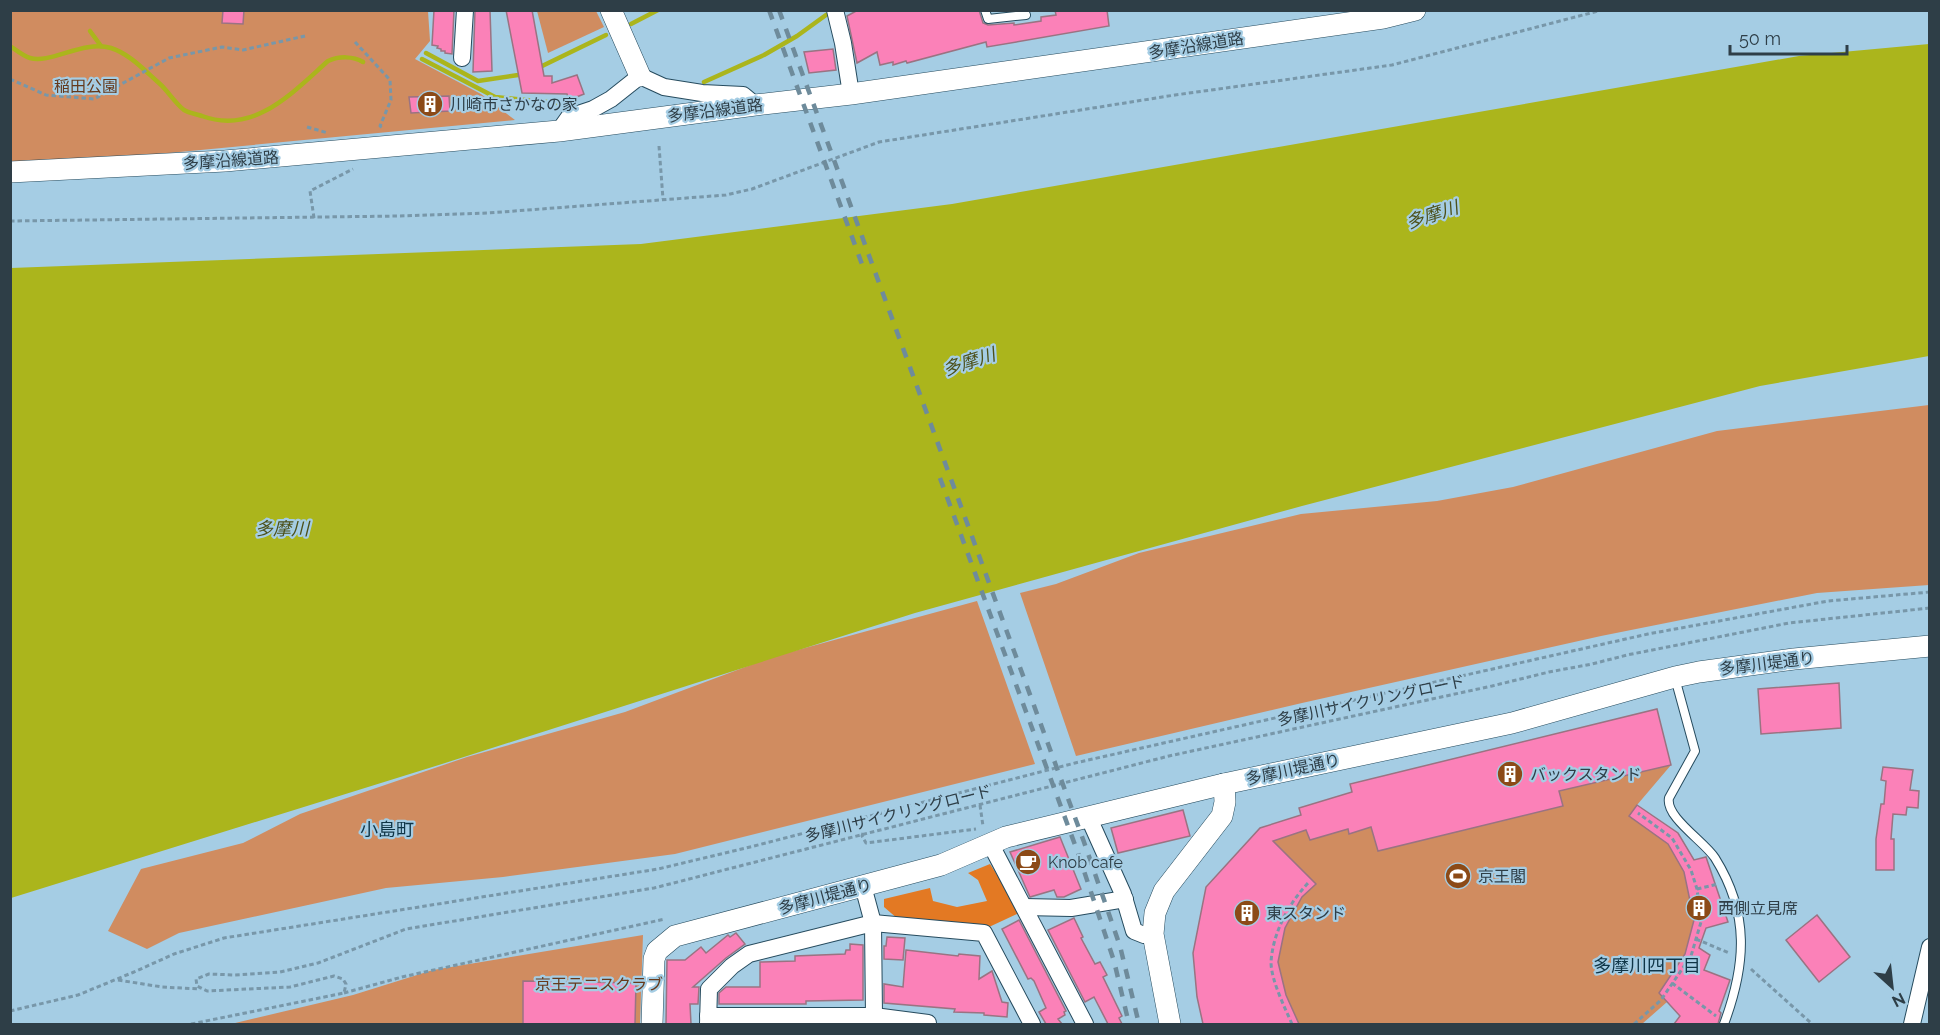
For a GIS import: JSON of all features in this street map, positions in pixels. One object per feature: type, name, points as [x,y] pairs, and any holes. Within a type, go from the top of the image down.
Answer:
[{"type":"street","points":[[462,58],[465,10]]},
{"type":"street","points":[[610,10],[640,76],[664,87],[702,93],[742,95],[755,105]]},
{"type":"street","points":[[835,10],[851,94]]},
{"type":"street","name":"多摩沿線道路","points":[[10,172],[225,161],[559,131],[851,94],[1414,10]]},
{"type":"street","points":[[559,131],[569,117],[593,109],[611,99],[640,76]]},
{"type":"street","name":"多摩川堤通り","points":[[652,1024],[654,958],[657,951],[668,940],[684,933],[941,865],[987,836],[1006,837],[1224,784],[1512,723],[1675,677],[1794,659],[1929,646]]},
{"type":"street","points":[[1170,1024],[1153,934],[1155,914],[1164,891],[1222,816],[1225,802],[1224,784]]},
{"type":"street","points":[[1088,816],[1125,899],[1134,932],[1144,935],[1153,934]]},
{"type":"street","points":[[987,836],[1024,907],[1079,1023]]},
{"type":"street","points":[[863,886],[873,923],[874,1016]]},
{"type":"street","points":[[1024,907],[1071,908],[1125,899]]},
{"type":"street","points":[[933,1024],[874,1016],[708,1020],[709,989],[732,966],[749,954],[873,923],[984,933],[1032,1024]]},
{"type":"street","points":[[1912,1024],[1929,947]]},
{"type":"lane","points":[[985,10],[988,19],[1026,15]]},
{"type":"lane","points":[[1675,677],[1695,751],[1669,798],[1668,806],[1714,855],[1728,881],[1741,919],[1737,987],[1724,1024]]},
{"type":"path","points":[[10,221],[314,218],[488,213],[726,195],[752,189],[879,142],[1175,95],[1392,65],[1602,10]]},
{"type":"path","points":[[10,79],[46,95],[94,99],[169,58],[222,47],[243,50],[305,36]]},
{"type":"path","points":[[355,42],[390,80],[391,100],[380,126],[411,145]]},
{"type":"path","points":[[658,146],[663,199]]},
{"type":"path","points":[[314,218],[310,191],[353,168]]},
{"type":"path","points":[[10,1011],[78,994],[174,954],[224,938],[658,868],[754,846],[1075,763],[1648,634],[1828,601],[1929,592]]},
{"type":"path","name":"多摩川サイクリングロード","points":[[200,989],[196,986],[196,979],[209,974],[255,974],[290,970],[318,963],[406,929],[654,888],[1169,756],[1549,672],[1789,623],[1929,608]]},
{"type":"path","points":[[863,833],[862,836],[866,843],[952,831],[987,836],[980,805]]},
{"type":"path","points":[[1634,1024],[1661,1000],[1691,956],[1701,922],[1691,870],[1672,838],[1638,813]]},
{"type":"path","points":[[1696,889],[1728,881]]},
{"type":"path","points":[[1292,1024],[1279,996],[1271,963],[1279,925],[1298,894],[1309,882]]},
{"type":"path","points":[[191,1024],[344,993],[413,974],[674,918]]},
{"type":"path","points":[[1696,939],[1740,959],[1812,1024]]},
{"type":"path","points":[[116,980],[207,991],[290,987],[334,976],[343,979],[346,984],[344,993]]},
{"type":"path","points":[[1672,983],[1724,1024]]},
{"type":"green space","name":"稲田公園","points":[[10,11],[428,11],[430,41],[415,59],[481,94],[515,120],[74,162],[11,163]]},
{"type":"green space","points":[[537,11],[596,11],[604,27],[548,53]]},
{"type":"green space","points":[[1929,405],[1929,585],[1817,593],[1601,636],[1076,756],[1020,593],[1056,584],[1139,553],[1301,514],[1437,501],[1513,487],[1717,431]]},
{"type":"green space","points":[[977,601],[1035,764],[675,854],[503,877],[386,888],[179,933],[147,949],[108,931],[141,869],[243,843],[300,814],[467,757],[625,712],[772,657]]},
{"type":"green space","name":"京王閣","points":[[1657,709],[1671,765],[1637,805],[1678,833],[1697,865],[1707,924],[1699,948],[1710,955],[1667,1002],[1642,1024],[1203,1024],[1197,997],[1193,953],[1206,887],[1260,828],[1301,815],[1299,808],[1352,792],[1350,784]]},
{"type":"green space","name":"京王テニスクラブ","points":[[643,935],[640,1024],[231,1024],[353,995],[433,970]]},
{"type":"shaded area","points":[[990,864],[1021,912],[989,927],[898,919],[884,907],[884,899],[930,888],[933,901],[957,907],[987,901],[978,880],[968,873]]},
{"type":"water","name":"多摩川","points":[[1929,44],[1929,356],[1760,386],[1302,506],[915,613],[11,898],[11,268],[641,244],[952,204],[1799,56]]},
{"type":"building","points":[[223,10],[244,10],[243,24],[222,23]]},
{"type":"building","points":[[434,10],[454,10],[452,54],[445,53],[437,48],[438,46],[432,45]]},
{"type":"building","points":[[475,10],[490,10],[492,71],[473,72]]},
{"type":"building","points":[[506,10],[532,10],[544,76],[552,76],[552,83],[577,75],[584,94],[569,100],[567,94],[522,93]]},
{"type":"building","points":[[858,10],[979,10],[983,23],[988,25],[1014,23],[1014,25],[1041,21],[1041,17],[1056,15],[1055,10],[1107,10],[1109,26],[987,47],[986,42],[907,63],[906,61],[893,65],[893,62],[880,65],[877,52],[857,63],[847,16]]},
{"type":"building","points":[[833,49],[836,70],[809,73],[804,52]]},
{"type":"building","name":"川崎市さかなの家","points":[[449,96],[450,111],[411,113],[409,97]]},
{"type":"building","points":[[1839,683],[1841,728],[1761,734],[1758,689]]},
{"type":"building","points":[[1657,709],[1671,765],[1559,791],[1563,806],[1378,851],[1371,827],[1349,834],[1348,829],[1310,840],[1306,830],[1273,841],[1316,884],[1302,897],[1285,928],[1278,962],[1286,995],[1299,1024],[1203,1024],[1197,997],[1193,953],[1206,887],[1260,828],[1301,815],[1299,808],[1352,792],[1350,784]]},
{"type":"building","points":[[1883,767],[1913,770],[1910,790],[1919,791],[1918,808],[1907,807],[1906,815],[1893,814],[1891,839],[1894,839],[1894,870],[1876,870],[1876,839],[1881,804],[1884,804],[1886,781],[1881,780]]},
{"type":"building","points":[[1637,805],[1678,833],[1694,860],[1706,857],[1728,922],[1706,928],[1699,948],[1710,955],[1704,970],[1730,980],[1719,1011],[1721,1013],[1718,1024],[1674,1024],[1680,1016],[1659,993],[1685,954],[1694,920],[1684,872],[1668,844],[1629,816]]},
{"type":"building","points":[[1183,810],[1190,836],[1118,853],[1111,828]]},
{"type":"building","points":[[1060,837],[1081,889],[1064,897],[1057,897],[1054,890],[1030,897],[1010,852]]},
{"type":"building","points":[[1817,915],[1850,957],[1819,982],[1786,940]]},
{"type":"building","points":[[1074,918],[1083,937],[1081,938],[1095,964],[1100,962],[1107,975],[1103,977],[1122,1016],[1119,1018],[1122,1024],[1108,1024],[1094,997],[1085,1002],[1048,930]]},
{"type":"building","points":[[1019,920],[1066,1011],[1065,1015],[1058,1019],[1062,1024],[1046,1024],[1039,1012],[1046,1008],[1034,981],[1031,978],[1028,979],[1002,929]]},
{"type":"building","points":[[736,933],[745,944],[693,987],[699,987],[698,1004],[690,1004],[691,1024],[666,1024],[667,960],[685,960],[701,947],[706,953],[728,935],[730,937]]},
{"type":"building","points":[[887,937],[905,938],[903,960],[884,959]]},
{"type":"building","points":[[850,944],[863,945],[863,1000],[806,1001],[806,1004],[719,1004],[719,993],[726,987],[760,987],[760,962],[795,961],[795,956],[845,954],[846,950],[850,950]]},
{"type":"building","points":[[906,950],[980,956],[979,979],[992,971],[1002,1002],[1008,1003],[1007,1017],[984,1015],[984,1013],[954,1012],[955,1009],[884,1003],[884,984],[903,987]]},
{"type":"building","points":[[523,981],[636,983],[635,1024],[523,1024]]},
{"type":"waterway","points":[[631,24],[658,10]]},
{"type":"waterway","points":[[704,82],[764,55],[797,36],[826,15]]},
{"type":"waterway","points":[[90,31],[101,46]]},
{"type":"waterway","points":[[538,68],[606,35]]},
{"type":"waterway","points":[[10,46],[27,57],[38,59],[89,47],[111,48],[137,63],[184,110],[221,120],[239,120],[271,108],[328,61],[346,57],[363,62]]},
{"type":"waterway","points":[[426,53],[478,81],[525,74]]},
{"type":"waterway","points":[[422,59],[495,97],[558,103]]},
{"type":"railway","points":[[769,10],[863,267]]},
{"type":"railway","points":[[779,10],[1084,842],[1120,946],[1139,1024]]},
{"type":"railway","points":[[940,478],[1078,853],[1114,961],[1129,1024]]},
{"type":"place","name":"川崎市さかなの家","points":[[430,104]]},
{"type":"place","name":"バックスタンド","points":[[1510,774]]},
{"type":"place","name":"Knob cafe","points":[[1028,862]]},
{"type":"place","name":"京王閣","points":[[1458,876]]},
{"type":"place","name":"西側立見席","points":[[1699,908]]},
{"type":"place","name":"東スタンド","points":[[1247,913]]},
{"type":"district","name":"小島町","points":[[387,830]]},
{"type":"district","name":"多摩川四丁目","points":[[1647,966]]}]
